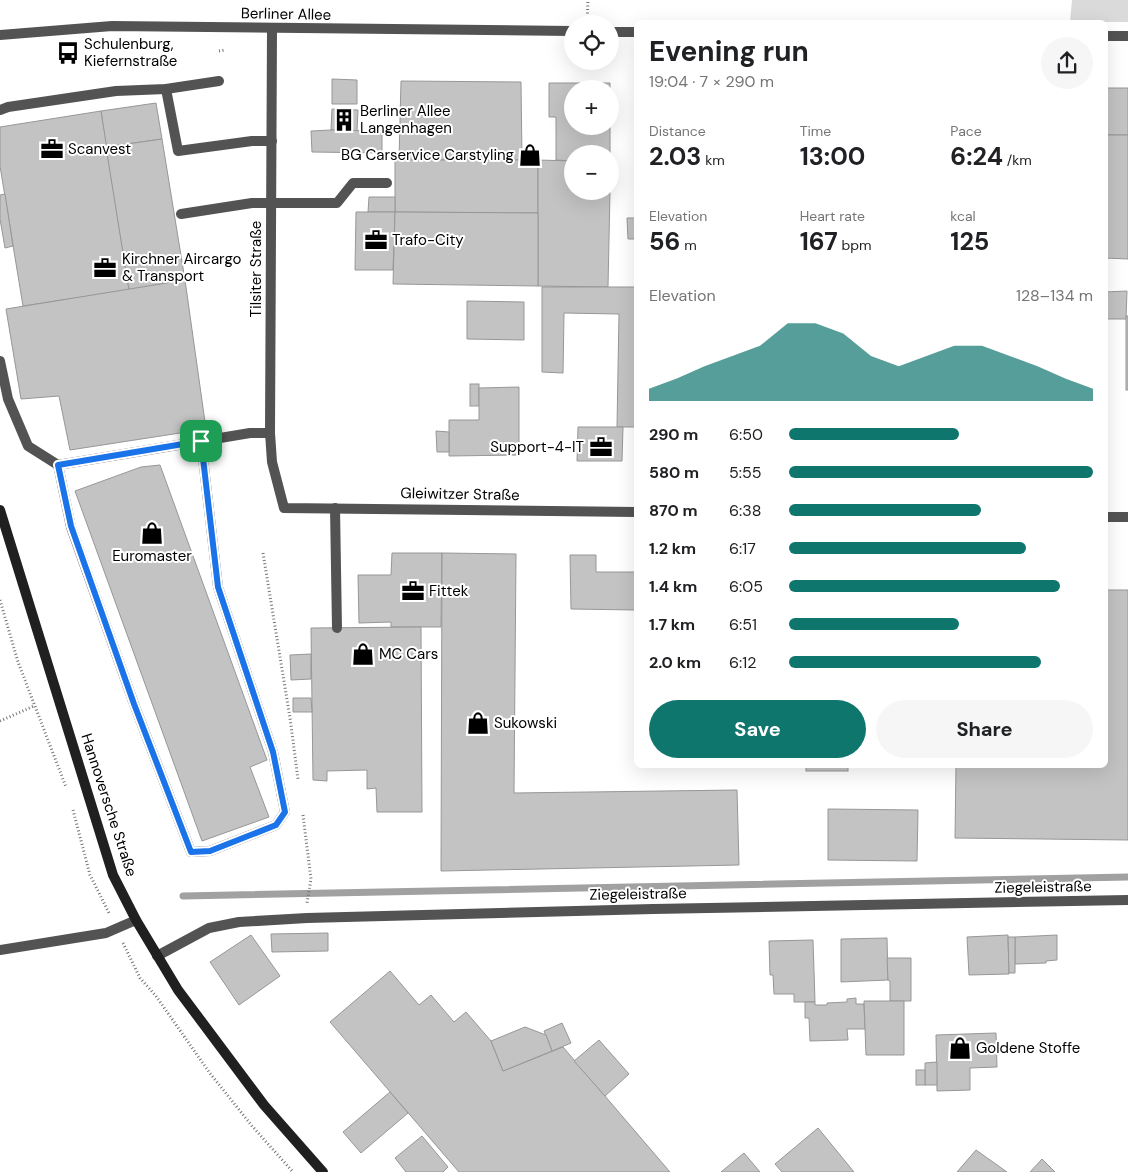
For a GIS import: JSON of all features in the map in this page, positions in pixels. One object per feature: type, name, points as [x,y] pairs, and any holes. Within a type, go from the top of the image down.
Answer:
[{"type":"main road","name":"Hannoversche Straße","points":[[0,510],[113,875],[136,920],[178,990],[258,1098],[323,1172]]},
{"type":"street","name":"Berliner Allee","points":[[0,35],[112,26],[564,32]]},
{"type":"street","name":"Tilsiter Straße","points":[[272,29],[270,433],[272,462],[284,508]]},
{"type":"street","points":[[619,32],[634,32]]},
{"type":"street","points":[[1108,36],[1128,36]]},
{"type":"street","points":[[0,110],[8,107],[116,91],[166,89],[219,81]]},
{"type":"street","points":[[166,89],[178,151],[252,141],[272,141]]},
{"type":"street","points":[[181,214],[252,202],[337,202],[353,183],[387,183]]},
{"type":"street","points":[[0,361],[8,399],[28,446],[58,465],[250,433],[270,433]]},
{"type":"street","points":[[58,465],[71,526],[134,704],[191,852],[210,851],[276,825],[285,812],[273,752],[218,587],[201,441]]},
{"type":"street","name":"Gleiwitzer Straße","points":[[284,508],[634,512]]},
{"type":"street","points":[[335,508],[337,628]]},
{"type":"street","points":[[1108,517],[1128,517]]},
{"type":"street","name":"Ziegeleistraße","points":[[157,956],[209,928],[239,922],[653,909],[1128,900]]},
{"type":"street","points":[[0,950],[106,933],[136,920]]},
{"type":"path","points":[[587,15],[588,0]]},
{"type":"path","points":[[219,50],[225,50]]},
{"type":"path","points":[[262,553],[290,718],[298,784]]},
{"type":"path","points":[[0,600],[18,662],[67,790]]},
{"type":"path","points":[[0,720],[34,706]]},
{"type":"path","points":[[72,807],[90,875]]},
{"type":"path","points":[[302,812],[311,879],[307,905]]},
{"type":"path","points":[[140,978],[156,996],[209,1072],[252,1126],[293,1172]]},
{"type":"shaded area","points":[[1072,0],[1128,0],[1128,22],[1070,20]]},
{"type":"building","points":[[332,79],[357,80],[357,104],[332,104]]},
{"type":"building","points":[[401,81],[521,82],[522,160],[399,160]]},
{"type":"building","points":[[549,83],[564,83],[564,135],[610,135],[610,145],[564,145],[564,160],[556,160],[556,117],[549,117]]},
{"type":"building","points":[[1108,88],[1128,88],[1128,135],[1108,135]]},
{"type":"building","points":[[156,103],[162,139],[106,147],[101,111]]},
{"type":"building","name":"Berliner Allee Langenhagen","points":[[332,109],[358,110],[357,131],[331,130]]},
{"type":"building","points":[[101,111],[129,290],[23,306],[0,166],[0,127]]},
{"type":"building","points":[[311,131],[382,131],[382,153],[312,152]]},
{"type":"building","points":[[1108,135],[1128,135],[1128,259],[1108,258]]},
{"type":"building","points":[[162,139],[185,280],[129,290],[106,147]]},
{"type":"building","points":[[395,160],[538,160],[538,213],[395,212]]},
{"type":"building","points":[[538,160],[564,161],[564,200],[610,200],[608,287],[538,286]]},
{"type":"building","points":[[5,194],[13,246],[5,248],[0,219],[0,195]]},
{"type":"building","points":[[369,197],[395,197],[395,212],[368,212]]},
{"type":"building","points":[[356,212],[395,212],[393,270],[355,270]]},
{"type":"building","points":[[395,212],[538,213],[538,286],[393,284]]},
{"type":"building","points":[[627,218],[634,218],[634,239],[628,239]]},
{"type":"building","points":[[185,280],[206,429],[70,450],[59,396],[21,399],[6,309]]},
{"type":"building","points":[[542,287],[634,287],[634,427],[617,427],[619,314],[564,313],[563,373],[542,372]]},
{"type":"building","points":[[1127,291],[1126,319],[1108,319],[1108,292]]},
{"type":"building","points":[[467,301],[524,302],[524,340],[467,339]]},
{"type":"building","points":[[1126,316],[1128,316],[1128,390],[1126,390]]},
{"type":"building","points":[[470,384],[479,384],[479,406],[470,406]]},
{"type":"building","points":[[519,387],[519,455],[449,456],[449,420],[479,420],[479,388]]},
{"type":"building","points":[[578,427],[623,427],[622,461],[577,461]]},
{"type":"building","points":[[436,431],[449,432],[449,452],[437,452]]},
{"type":"building","points":[[160,465],[267,760],[250,767],[269,817],[202,841],[75,491],[141,467]]},
{"type":"building","points":[[392,553],[442,553],[441,627],[391,627],[391,622],[359,623],[358,575],[391,575]]},
{"type":"building","points":[[442,553],[516,554],[514,793],[737,790],[739,865],[441,871]]},
{"type":"building","points":[[570,555],[596,555],[596,572],[634,572],[634,610],[571,609]]},
{"type":"building","points":[[1108,590],[1128,590],[1128,840],[955,838],[956,768],[1108,768]]},
{"type":"building","points":[[421,627],[422,812],[377,812],[376,788],[367,789],[367,770],[327,771],[327,781],[313,780],[311,628]]},
{"type":"building","points":[[311,654],[311,679],[291,680],[290,655]]},
{"type":"building","points":[[293,698],[311,698],[312,712],[293,712]]},
{"type":"building","points":[[806,768],[848,768],[848,771],[806,771]]},
{"type":"building","points":[[828,809],[918,810],[917,861],[828,860]]},
{"type":"building","points":[[328,933],[328,951],[272,952],[271,934]]},
{"type":"building","points":[[251,935],[280,976],[239,1005],[210,962]]},
{"type":"building","points":[[1008,935],[1009,974],[969,975],[967,937]]},
{"type":"building","points":[[1057,935],[1057,960],[1046,961],[1046,963],[1015,964],[1015,937]]},
{"type":"building","points":[[1008,937],[1015,937],[1015,973],[1009,973]]},
{"type":"building","points":[[887,938],[888,980],[841,982],[841,939]]},
{"type":"building","points":[[813,940],[815,1002],[794,1002],[794,994],[774,994],[773,975],[770,975],[769,941]]},
{"type":"building","points":[[887,958],[911,958],[911,1001],[890,1001]]},
{"type":"building","points":[[390,971],[419,1005],[431,995],[454,1022],[466,1012],[491,1041],[503,1071],[563,1047],[670,1172],[459,1172],[330,1022]]},
{"type":"building","points":[[856,998],[856,1004],[864,1004],[865,1029],[847,1029],[848,1040],[810,1041],[809,1018],[805,1018],[805,1002],[815,1002],[815,1005],[827,1005],[827,1003],[847,1002],[847,999]]},
{"type":"building","points":[[864,1001],[904,1001],[904,1055],[866,1055]]},
{"type":"building","points":[[562,1023],[571,1043],[552,1051],[544,1031]]},
{"type":"building","points":[[525,1027],[546,1035],[552,1051],[503,1071],[491,1041]]},
{"type":"building","points":[[996,1033],[997,1067],[970,1068],[970,1090],[937,1091],[936,1035]]},
{"type":"building","points":[[599,1040],[629,1074],[605,1096],[574,1061]]},
{"type":"building","points":[[937,1062],[937,1085],[925,1085],[925,1063]]},
{"type":"building","points":[[916,1070],[925,1070],[925,1085],[916,1085]]},
{"type":"building","points":[[390,1092],[408,1113],[361,1153],[343,1132]]},
{"type":"building","points":[[818,1128],[854,1172],[782,1172],[775,1164]]},
{"type":"building","points":[[422,1136],[448,1167],[443,1172],[406,1172],[395,1158]]},
{"type":"building","points":[[976,1150],[1007,1172],[957,1172]]},
{"type":"building","points":[[744,1153],[760,1172],[721,1172]]},
{"type":"building","points":[[1042,1159],[1055,1172],[1030,1172]]},
{"type":"waterway","points":[[183,896],[1128,877]]},
{"type":"place","name":"Schulenburg, Kiefernstraße","points":[[68,53]]},
{"type":"place","name":"Berliner Allee Langenhagen","points":[[344,120]]},
{"type":"place","name":"Scanvest","points":[[52,149]]},
{"type":"place","name":"BG Carservice Carstyling","points":[[530,155]]},
{"type":"place","name":"Trafo-City","points":[[376,240]]},
{"type":"place","name":"Kirchner Aircargo & Transport","points":[[105,268]]},
{"type":"place","name":"Support-4-IT","points":[[601,447]]},
{"type":"place","name":"Euromaster","points":[[152,533]]},
{"type":"place","name":"Fittek","points":[[413,591]]},
{"type":"place","name":"MC Cars","points":[[363,654]]},
{"type":"place","name":"Sukowski","points":[[478,723]]},
{"type":"place","name":"Goldene Stoffe","points":[[960,1048]]},
{"type":"route","points":[[201,441],[218,587],[273,752],[285,812],[276,825],[210,851],[191,852],[134,704],[71,526],[58,465],[201,441]]}]
